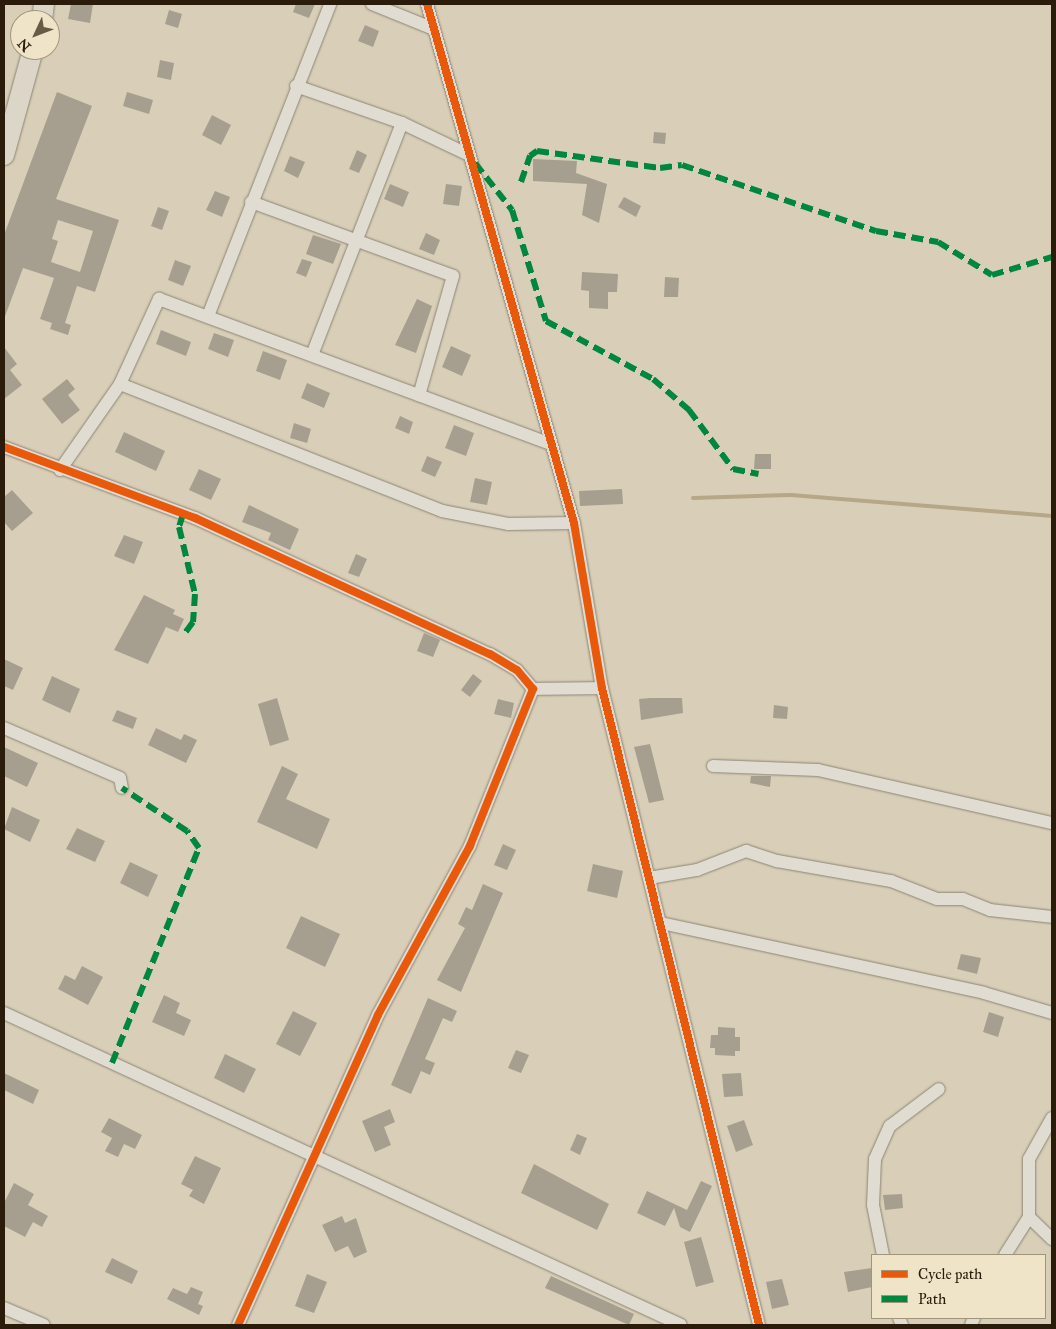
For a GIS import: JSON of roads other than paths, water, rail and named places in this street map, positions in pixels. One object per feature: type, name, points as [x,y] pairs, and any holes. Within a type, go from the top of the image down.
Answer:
[{"type":"main road","points":[[4,155],[30,60]]},
{"type":"street","points":[[208,316],[296,86],[330,4]]},
{"type":"street","points":[[372,4],[434,29]]},
{"type":"street","points":[[427,4],[574,523],[602,688],[759,1325]]},
{"type":"street","points":[[296,86],[402,123],[469,155]]},
{"type":"street","points":[[312,355],[402,123]]},
{"type":"street","points":[[251,202],[453,276],[419,395]]},
{"type":"street","points":[[60,470],[120,384],[159,299],[551,444]]},
{"type":"street","points":[[120,384],[442,511],[508,524],[574,523]]},
{"type":"street","points":[[4,447],[60,470],[195,518],[490,654],[517,670],[533,689]]},
{"type":"street","points":[[533,689],[602,688]]},
{"type":"street","points":[[238,1325],[311,1156],[378,1015],[470,846],[533,689]]},
{"type":"street","points":[[4,728],[120,778],[122,788]]},
{"type":"street","points":[[713,766],[818,770],[1052,823]]},
{"type":"street","points":[[649,878],[697,870],[746,851],[777,861],[890,881],[937,899],[962,899],[990,910],[1052,917]]},
{"type":"street","points":[[661,923],[984,992],[1052,1013]]},
{"type":"street","points":[[4,1013],[681,1325]]},
{"type":"street","points":[[883,1254],[873,1205],[875,1159],[890,1126],[939,1089]]},
{"type":"street","points":[[1007,1254],[1029,1217],[1029,1159],[1052,1118]]},
{"type":"street","points":[[1029,1217],[1052,1240]]},
{"type":"street","points":[[4,1308],[44,1325]]},
{"type":"waterway","points":[[693,498],[791,495],[1052,516]]}]
